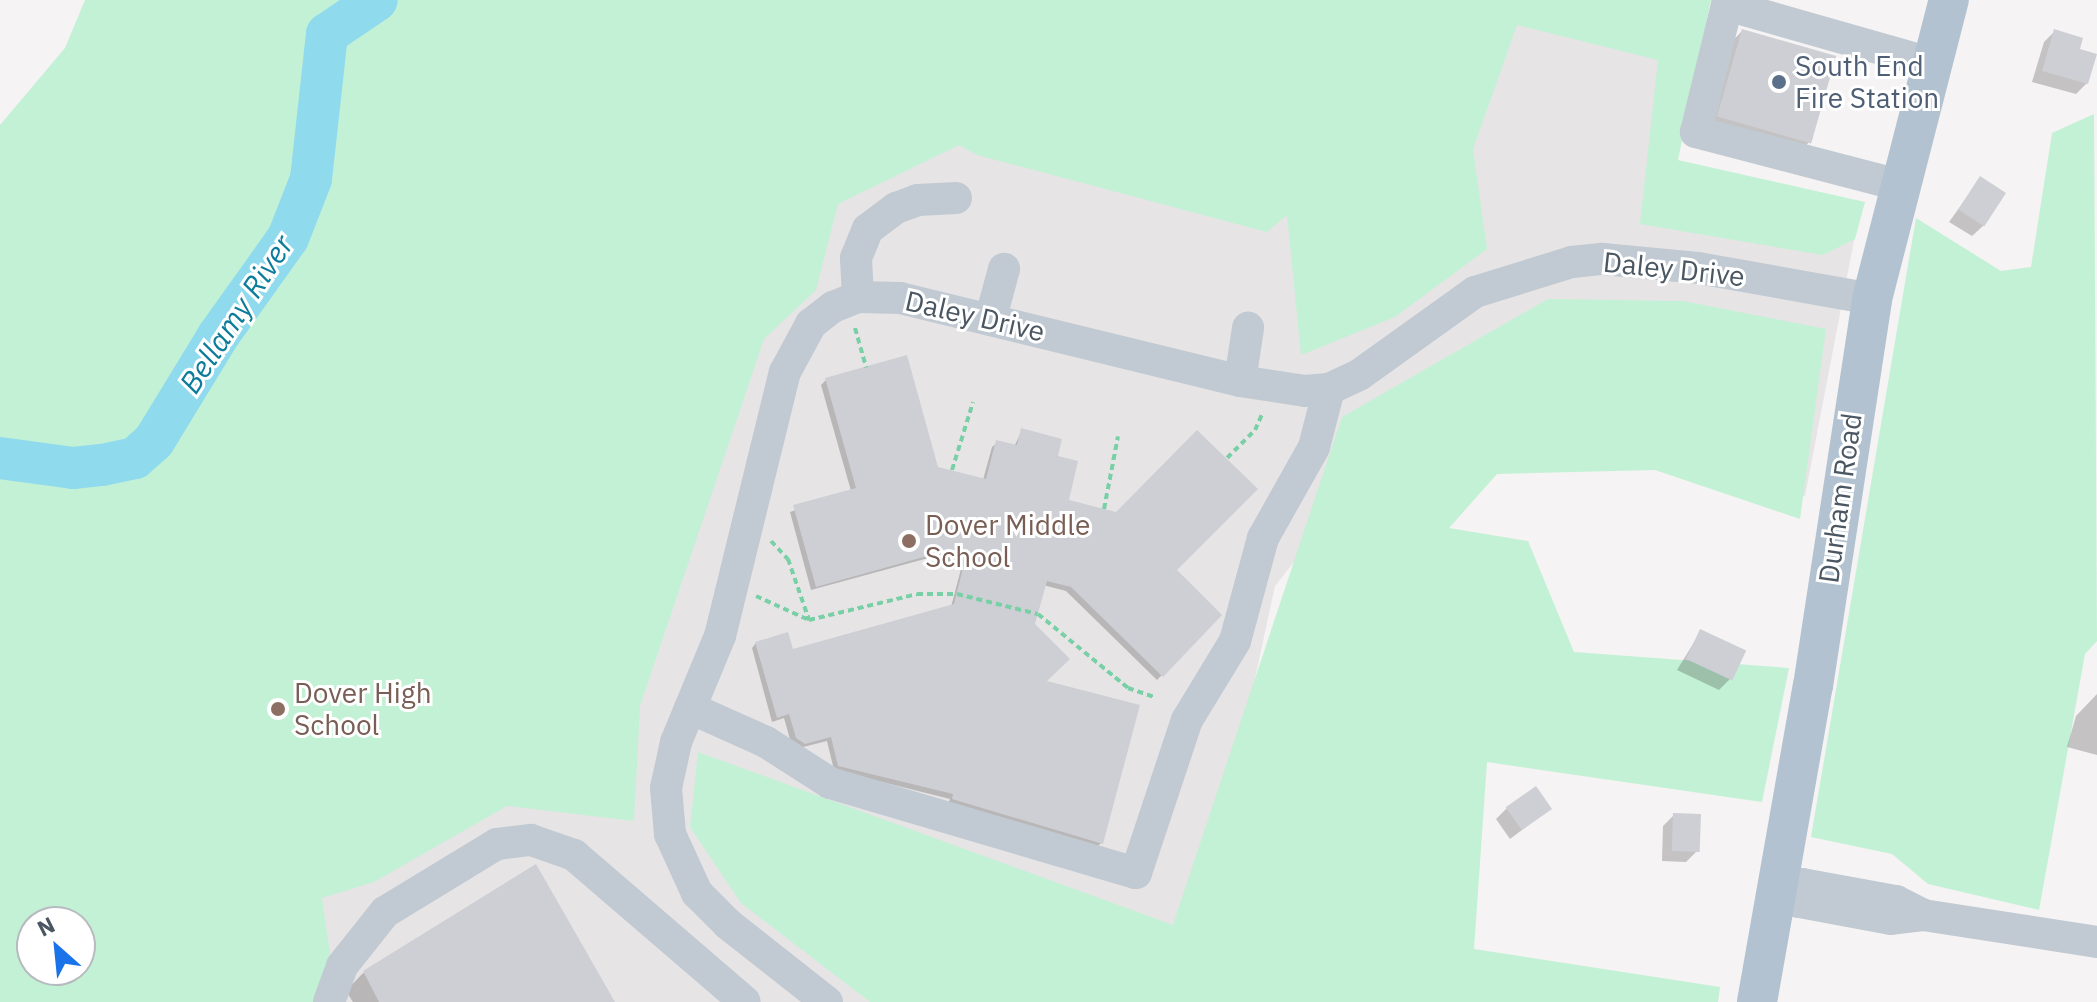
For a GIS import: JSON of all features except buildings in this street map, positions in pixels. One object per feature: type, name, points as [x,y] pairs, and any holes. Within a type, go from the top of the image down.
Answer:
[{"type":"main road","name":"Durham Road","points":[[1757,1002],[1779,886],[1872,299],[1949,0]]},
{"type":"street","points":[[1899,185],[1696,132],[1727,5],[1931,63]]},
{"type":"street","points":[[827,1002],[711,910],[677,856],[666,788],[690,708],[720,636],[785,372],[811,324],[855,307],[856,258],[868,229],[896,208],[918,200],[956,198]]},
{"type":"street","name":"Daley Drive","points":[[855,307],[900,298],[991,317],[1287,391],[1329,389],[1387,358],[1475,292],[1572,262],[1603,259],[1698,268],[1872,299]]},
{"type":"street","points":[[991,317],[1004,269]]},
{"type":"street","points":[[1240,381],[1248,328]]},
{"type":"street","points":[[690,708],[766,742],[830,783],[1136,873],[1187,720],[1235,641],[1263,538],[1314,447],[1329,389]]},
{"type":"street","points":[[329,1002],[342,966],[385,912],[497,844],[531,840],[574,855],[745,1002]]},
{"type":"street","points":[[1779,886],[1802,884],[1896,901],[1923,915],[2097,942]]},
{"type":"path","points":[[855,307],[866,367]]},
{"type":"path","points":[[952,470],[973,402]]},
{"type":"path","points":[[1227,458],[1255,430],[1264,406]]},
{"type":"path","points":[[1104,509],[1118,436]]},
{"type":"path","points":[[766,537],[788,559],[809,620]]},
{"type":"path","points":[[753,595],[809,620],[917,594],[957,594],[1038,614],[1128,688],[1154,697]]},
{"type":"shaded area","name":"Dover Middle School","points":[[968,0],[1689,0],[1647,174],[1856,230],[1805,496],[1411,414],[1275,586],[1185,1002],[0,1002],[0,485]]},
{"type":"green space","points":[[85,0],[1711,0],[1678,160],[1865,202],[1855,239],[1823,255],[1640,224],[1658,60],[1517,25],[1473,149],[1487,249],[1395,317],[1301,355],[1287,215],[1267,232],[977,155],[959,145],[838,204],[816,290],[764,339],[640,706],[634,821],[507,806],[374,882],[322,898],[332,967],[318,1002],[0,1002],[0,125],[65,48]]},
{"type":"green space","points":[[2094,114],[2097,641],[2085,654],[2039,910],[1928,884],[1892,854],[1811,837],[1916,218],[2001,271],[2031,267],[2052,133]]},
{"type":"green space","points":[[1548,299],[1683,301],[1826,329],[1800,519],[1655,470],[1497,474],[1449,528],[1528,541],[1574,652],[1789,668],[1762,802],[1487,762],[1474,949],[1720,987],[1718,1002],[870,1002],[741,903],[690,827],[698,752],[1173,925],[1342,417]]},
{"type":"waterway","name":"Bellamy River","points":[[0,458],[73,468],[102,465],[135,458],[154,441],[218,336],[288,238],[311,179],[327,34],[377,0]]},
{"type":"place","name":"South End Fire Station","points":[[1779,82]]},
{"type":"place","name":"Dover Middle School","points":[[909,541]]},
{"type":"place","name":"Dover High School","points":[[278,709]]}]
